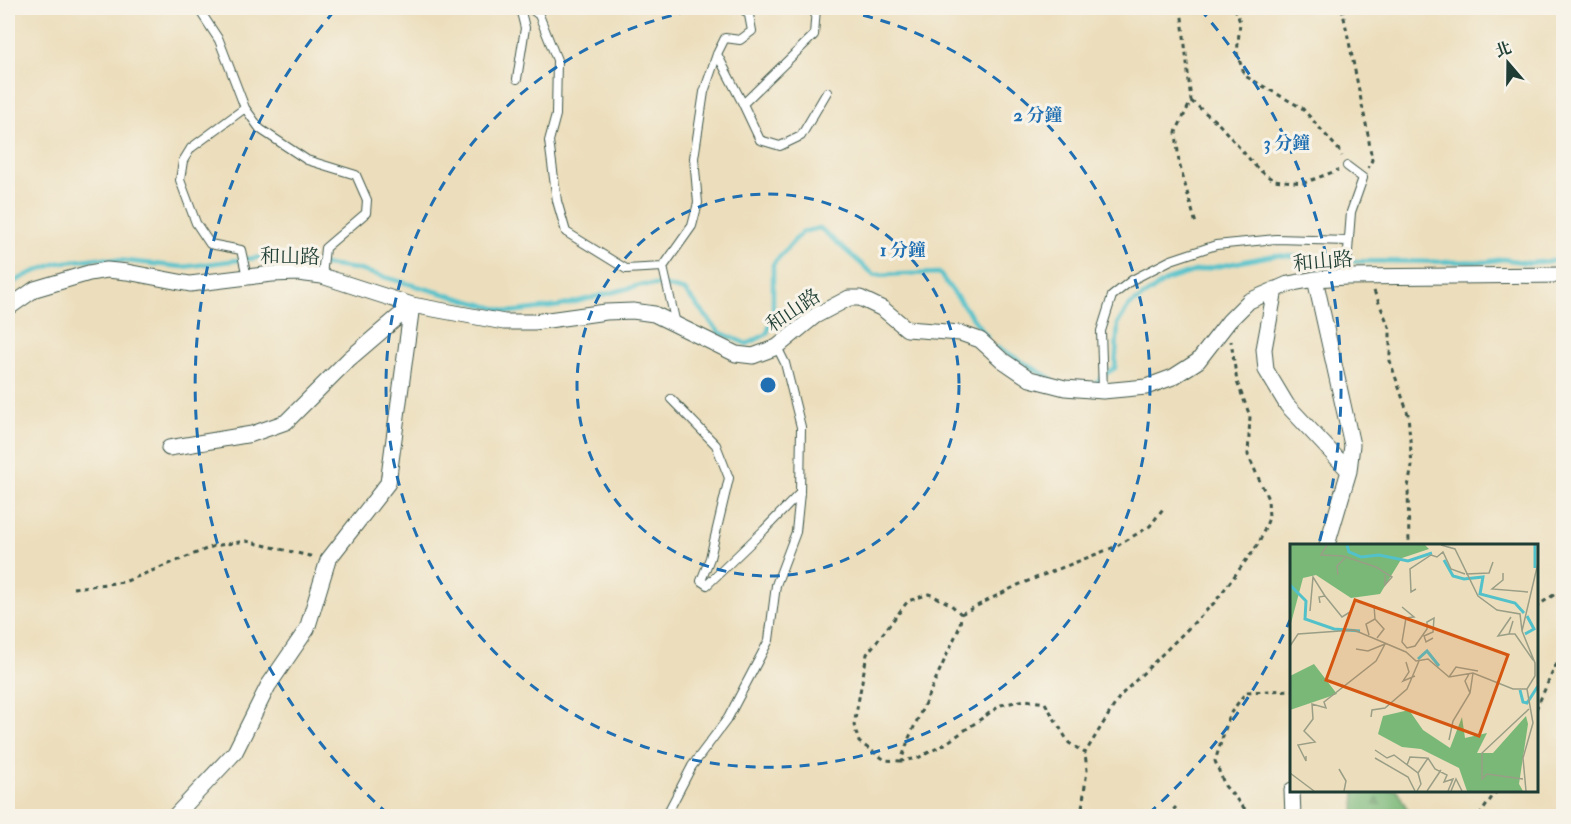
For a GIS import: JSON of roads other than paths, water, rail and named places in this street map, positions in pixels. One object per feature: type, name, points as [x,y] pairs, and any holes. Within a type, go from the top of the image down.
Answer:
[{"type":"street","name":"和山路","points":[[8,308],[35,289],[88,273],[107,270],[190,284],[298,273],[322,276],[412,305],[504,322],[534,322],[633,310],[654,314],[736,354],[753,356],[777,347],[815,316],[849,298],[860,298],[883,309],[907,328],[960,333],[980,340],[1002,360],[1030,379],[1065,388],[1103,391],[1146,387],[1173,377],[1198,361],[1229,321],[1249,301],[1288,285],[1315,279],[1346,277],[1563,275]]},
{"type":"street","points":[[1315,279],[1352,445],[1349,471],[1327,544]]},
{"type":"street","points":[[1275,289],[1264,349],[1266,369],[1287,405],[1349,471]]},
{"type":"street","points":[[169,448],[252,434],[286,422],[349,359],[412,305]]},
{"type":"street","points":[[175,816],[235,752],[268,686],[307,629],[328,560],[388,483],[412,305]]},
{"type":"street","points":[[1292,791],[1293,816]]},
{"type":"lane","points":[[198,8],[219,40],[245,108],[260,129],[307,160],[356,175],[367,200],[366,213],[325,248],[322,276]]},
{"type":"lane","points":[[517,79],[525,28],[520,8]]},
{"type":"lane","points":[[530,8],[539,15],[557,60],[556,115],[549,141],[557,201],[566,232],[626,269],[663,267]]},
{"type":"lane","points":[[676,324],[663,267],[692,226],[698,202],[694,158],[705,92],[717,54],[725,38],[740,40],[752,31],[749,15],[742,8]]},
{"type":"lane","points":[[743,104],[814,34],[816,8]]},
{"type":"lane","points":[[717,54],[760,140],[780,146],[801,136],[827,92]]},
{"type":"lane","points":[[245,108],[191,148],[183,161],[180,180],[196,223],[210,244],[241,250],[247,277]]},
{"type":"lane","points":[[1346,277],[1351,212],[1363,178],[1347,166]]},
{"type":"lane","points":[[1103,391],[1101,331],[1112,296],[1132,279],[1171,260],[1216,245],[1276,239],[1348,241]]},
{"type":"lane","points":[[666,816],[692,766],[728,718],[769,640],[776,585],[796,532],[800,493],[801,427],[785,363],[777,347]]},
{"type":"lane","points":[[671,399],[716,445],[729,478],[710,558],[701,581],[707,585],[800,493]]},
{"type":"waterway","points":[[8,285],[58,263],[98,258],[183,267],[263,257],[356,269],[509,312],[560,306],[641,285],[662,285],[685,291],[719,332],[747,344],[767,334],[773,313],[773,264],[802,232],[820,228],[874,275],[939,273],[987,337]]},
{"type":"waterway","points":[[1093,385],[1115,368],[1118,323],[1129,306],[1167,280],[1195,271],[1275,255],[1345,261],[1485,262],[1503,259],[1529,263],[1564,260]]},
{"type":"waterway","points":[[997,347],[1052,379]]}]
